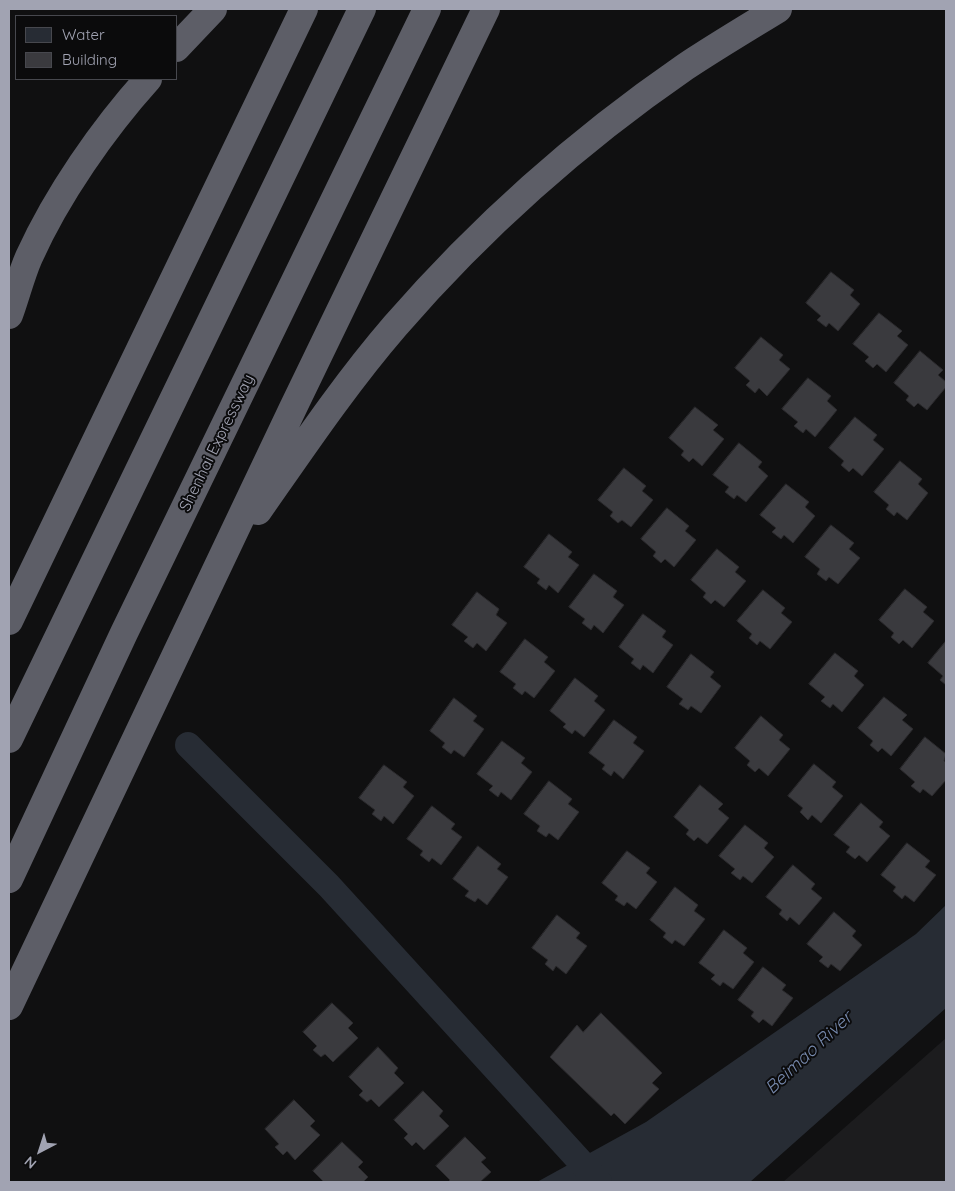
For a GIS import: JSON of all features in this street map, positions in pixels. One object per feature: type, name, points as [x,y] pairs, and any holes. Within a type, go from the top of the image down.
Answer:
[{"type":"highway","points":[[178,46],[213,9]]},
{"type":"highway","points":[[293,9],[299,9]]},
{"type":"highway","points":[[9,621],[304,9]]},
{"type":"highway","points":[[9,739],[362,9]]},
{"type":"highway","name":"Shenhai Expressway","points":[[9,879],[124,633],[428,9]]},
{"type":"highway","points":[[9,1006],[184,635],[486,9]]},
{"type":"highway","points":[[184,635],[249,524],[320,421],[395,326],[479,236],[576,149],[685,68],[778,9]]},
{"type":"highway","points":[[9,315],[29,257],[73,176],[126,103],[147,80]]},
{"type":"shaded area","points":[[946,1038],[946,1182],[783,1182]]},
{"type":"water","name":"Beimao River","points":[[946,905],[946,1008],[750,1182],[537,1182],[646,1122],[916,934]]},
{"type":"building","points":[[831,272],[854,290],[850,295],[860,304],[838,331],[829,323],[826,327],[817,320],[821,316],[806,303]]},
{"type":"building","points":[[879,313],[902,331],[897,336],[908,345],[886,372],[877,364],[873,368],[865,361],[869,357],[853,344]]},
{"type":"building","points":[[761,337],[783,355],[779,360],[790,369],[767,396],[759,388],[755,393],[746,385],[750,381],[735,368]]},
{"type":"building","points":[[920,351],[943,370],[938,375],[946,382],[946,387],[927,410],[918,403],[914,407],[906,400],[909,396],[894,383]]},
{"type":"building","points":[[808,378],[831,396],[827,401],[837,410],[815,437],[806,429],[803,433],[794,426],[798,422],[782,409]]},
{"type":"building","points":[[695,407],[718,425],[713,430],[724,439],[702,466],[693,458],[689,462],[681,455],[684,451],[669,438]]},
{"type":"building","points":[[855,417],[877,435],[873,440],[884,449],[862,476],[853,468],[849,472],[841,465],[844,461],[829,448]]},
{"type":"building","points":[[739,443],[762,462],[758,467],[768,476],[746,502],[737,495],[734,499],[725,492],[729,487],[713,475]]},
{"type":"building","points":[[900,461],[922,479],[918,484],[928,493],[907,520],[897,512],[894,516],[886,509],[889,505],[874,492]]},
{"type":"building","points":[[624,468],[646,486],[642,491],[653,500],[631,527],[622,520],[618,523],[610,516],[613,512],[598,500]]},
{"type":"building","points":[[786,484],[809,502],[805,507],[815,516],[793,543],[784,535],[781,539],[772,532],[776,528],[760,515]]},
{"type":"building","points":[[667,508],[689,526],[685,531],[696,540],[674,567],[665,559],[661,563],[653,556],[656,552],[641,539]]},
{"type":"building","points":[[831,525],[854,543],[849,549],[860,558],[838,584],[829,577],[826,581],[817,574],[820,569],[805,557]]},
{"type":"building","points":[[549,534],[572,552],[568,557],[579,565],[558,593],[549,585],[546,590],[537,583],[540,579],[524,567]]},
{"type":"building","points":[[717,549],[739,567],[735,572],[746,581],[724,607],[715,600],[711,604],[703,597],[706,593],[691,580]]},
{"type":"building","points":[[594,574],[617,591],[613,597],[624,605],[603,633],[594,625],[591,630],[582,623],[585,619],[569,607]]},
{"type":"building","points":[[905,589],[927,607],[923,612],[934,621],[912,648],[903,640],[899,644],[891,637],[894,633],[879,620]]},
{"type":"building","points":[[763,590],[785,608],[781,613],[792,622],[770,649],[760,641],[757,645],[749,638],[752,634],[737,621]]},
{"type":"building","points":[[477,592],[499,609],[496,615],[507,623],[486,651],[477,643],[473,648],[464,641],[468,637],[452,625]]},
{"type":"building","points":[[643,614],[666,631],[662,637],[673,645],[653,673],[643,665],[640,670],[631,663],[634,659],[619,647]]},
{"type":"building","points":[[525,639],[548,657],[544,662],[555,671],[534,698],[525,691],[522,695],[513,688],[516,684],[500,672]]},
{"type":"building","points":[[946,641],[946,685],[940,680],[943,676],[928,663]]},
{"type":"building","points":[[835,653],[858,671],[854,676],[864,685],[842,712],[833,704],[830,708],[821,701],[825,697],[809,684]]},
{"type":"building","points":[[691,654],[714,672],[710,677],[721,686],[701,713],[691,706],[688,710],[679,704],[683,699],[667,687]]},
{"type":"building","points":[[575,678],[598,696],[594,701],[605,710],[584,737],[575,730],[572,734],[563,727],[566,724],[550,711]]},
{"type":"building","points":[[884,697],[907,715],[902,720],[913,729],[891,756],[882,748],[878,752],[870,745],[873,741],[858,728]]},
{"type":"building","points":[[454,698],[477,716],[473,721],[484,729],[464,757],[454,750],[451,754],[442,747],[445,743],[430,731]]},
{"type":"building","points":[[761,716],[783,735],[779,740],[790,749],[768,776],[759,768],[755,772],[747,765],[750,761],[735,748]]},
{"type":"building","points":[[614,720],[637,737],[633,743],[644,751],[623,779],[614,771],[611,776],[602,769],[605,765],[589,753]]},
{"type":"building","points":[[925,737],[946,754],[944,761],[946,763],[946,780],[932,796],[923,789],[920,793],[911,786],[915,782],[900,769]]},
{"type":"building","points":[[502,741],[525,758],[521,763],[532,772],[511,800],[501,792],[498,797],[489,790],[493,786],[477,774]]},
{"type":"building","points":[[814,764],[836,782],[832,787],[843,796],[821,823],[812,815],[808,820],[800,812],[803,808],[788,796]]},
{"type":"building","points":[[384,765],[407,782],[403,787],[414,796],[393,824],[384,816],[381,821],[372,814],[375,810],[359,798]]},
{"type":"building","points":[[549,781],[572,799],[568,804],[579,812],[558,840],[549,833],[546,837],[537,831],[540,826],[524,814]]},
{"type":"building","points":[[700,785],[723,804],[718,809],[729,818],[707,844],[698,837],[694,841],[686,834],[689,830],[674,817]]},
{"type":"building","points":[[861,803],[883,822],[879,827],[890,836],[867,862],[859,855],[855,859],[846,852],[850,847],[834,835]]},
{"type":"building","points":[[432,806],[455,824],[451,829],[462,837],[441,865],[432,858],[429,862],[420,855],[423,851],[407,839]]},
{"type":"building","points":[[745,825],[768,843],[764,848],[774,857],[752,883],[743,876],[740,880],[731,873],[735,869],[719,856]]},
{"type":"building","points":[[907,843],[930,861],[925,867],[936,875],[914,902],[905,895],[902,899],[893,891],[896,887],[881,875]]},
{"type":"building","points":[[478,846],[501,864],[497,869],[508,877],[487,905],[478,898],[475,902],[465,896],[469,891],[453,879]]},
{"type":"building","points":[[627,851],[650,868],[646,873],[657,882],[636,909],[627,902],[624,906],[615,900],[618,896],[602,883]]},
{"type":"building","points":[[793,865],[815,884],[811,889],[822,898],[799,925],[790,917],[787,921],[779,914],[782,910],[766,897]]},
{"type":"building","points":[[675,887],[698,905],[694,911],[705,919],[684,946],[675,940],[672,944],[663,937],[666,933],[650,920]]},
{"type":"building","points":[[834,912],[856,931],[852,936],[862,945],[840,971],[831,964],[828,968],[819,961],[823,957],[807,944]]},
{"type":"building","points":[[557,915],[580,933],[576,938],[587,946],[566,974],[556,966],[553,971],[545,964],[548,960],[532,948]]},
{"type":"building","points":[[724,930],[747,948],[743,953],[754,962],[733,989],[723,982],[720,986],[711,979],[715,975],[699,963]]},
{"type":"building","points":[[763,967],[786,985],[782,990],[793,998],[772,1026],[763,1019],[759,1023],[751,1016],[754,1012],[738,1000]]},
{"type":"building","points":[[332,1003],[353,1023],[348,1028],[358,1038],[333,1062],[325,1054],[321,1057],[313,1050],[317,1046],[303,1032]]},
{"type":"building","points":[[601,1013],[662,1073],[652,1083],[659,1089],[625,1124],[614,1113],[611,1116],[550,1057],[577,1025],[583,1032]]},
{"type":"building","points":[[378,1047],[398,1068],[394,1073],[404,1083],[379,1107],[371,1099],[367,1102],[359,1095],[363,1091],[349,1077]]},
{"type":"building","points":[[423,1091],[443,1111],[439,1116],[449,1126],[424,1150],[416,1142],[412,1146],[404,1138],[408,1134],[394,1120]]},
{"type":"building","points":[[294,1100],[315,1121],[310,1126],[320,1135],[295,1160],[287,1151],[283,1155],[275,1147],[279,1144],[265,1129]]},
{"type":"building","points":[[465,1137],[486,1158],[481,1162],[491,1172],[480,1182],[448,1182],[450,1180],[436,1166]]},
{"type":"building","points":[[342,1142],[363,1162],[358,1167],[368,1177],[363,1182],[324,1182],[313,1171]]},
{"type":"waterway","points":[[188,745],[329,886],[599,1182]]}]
